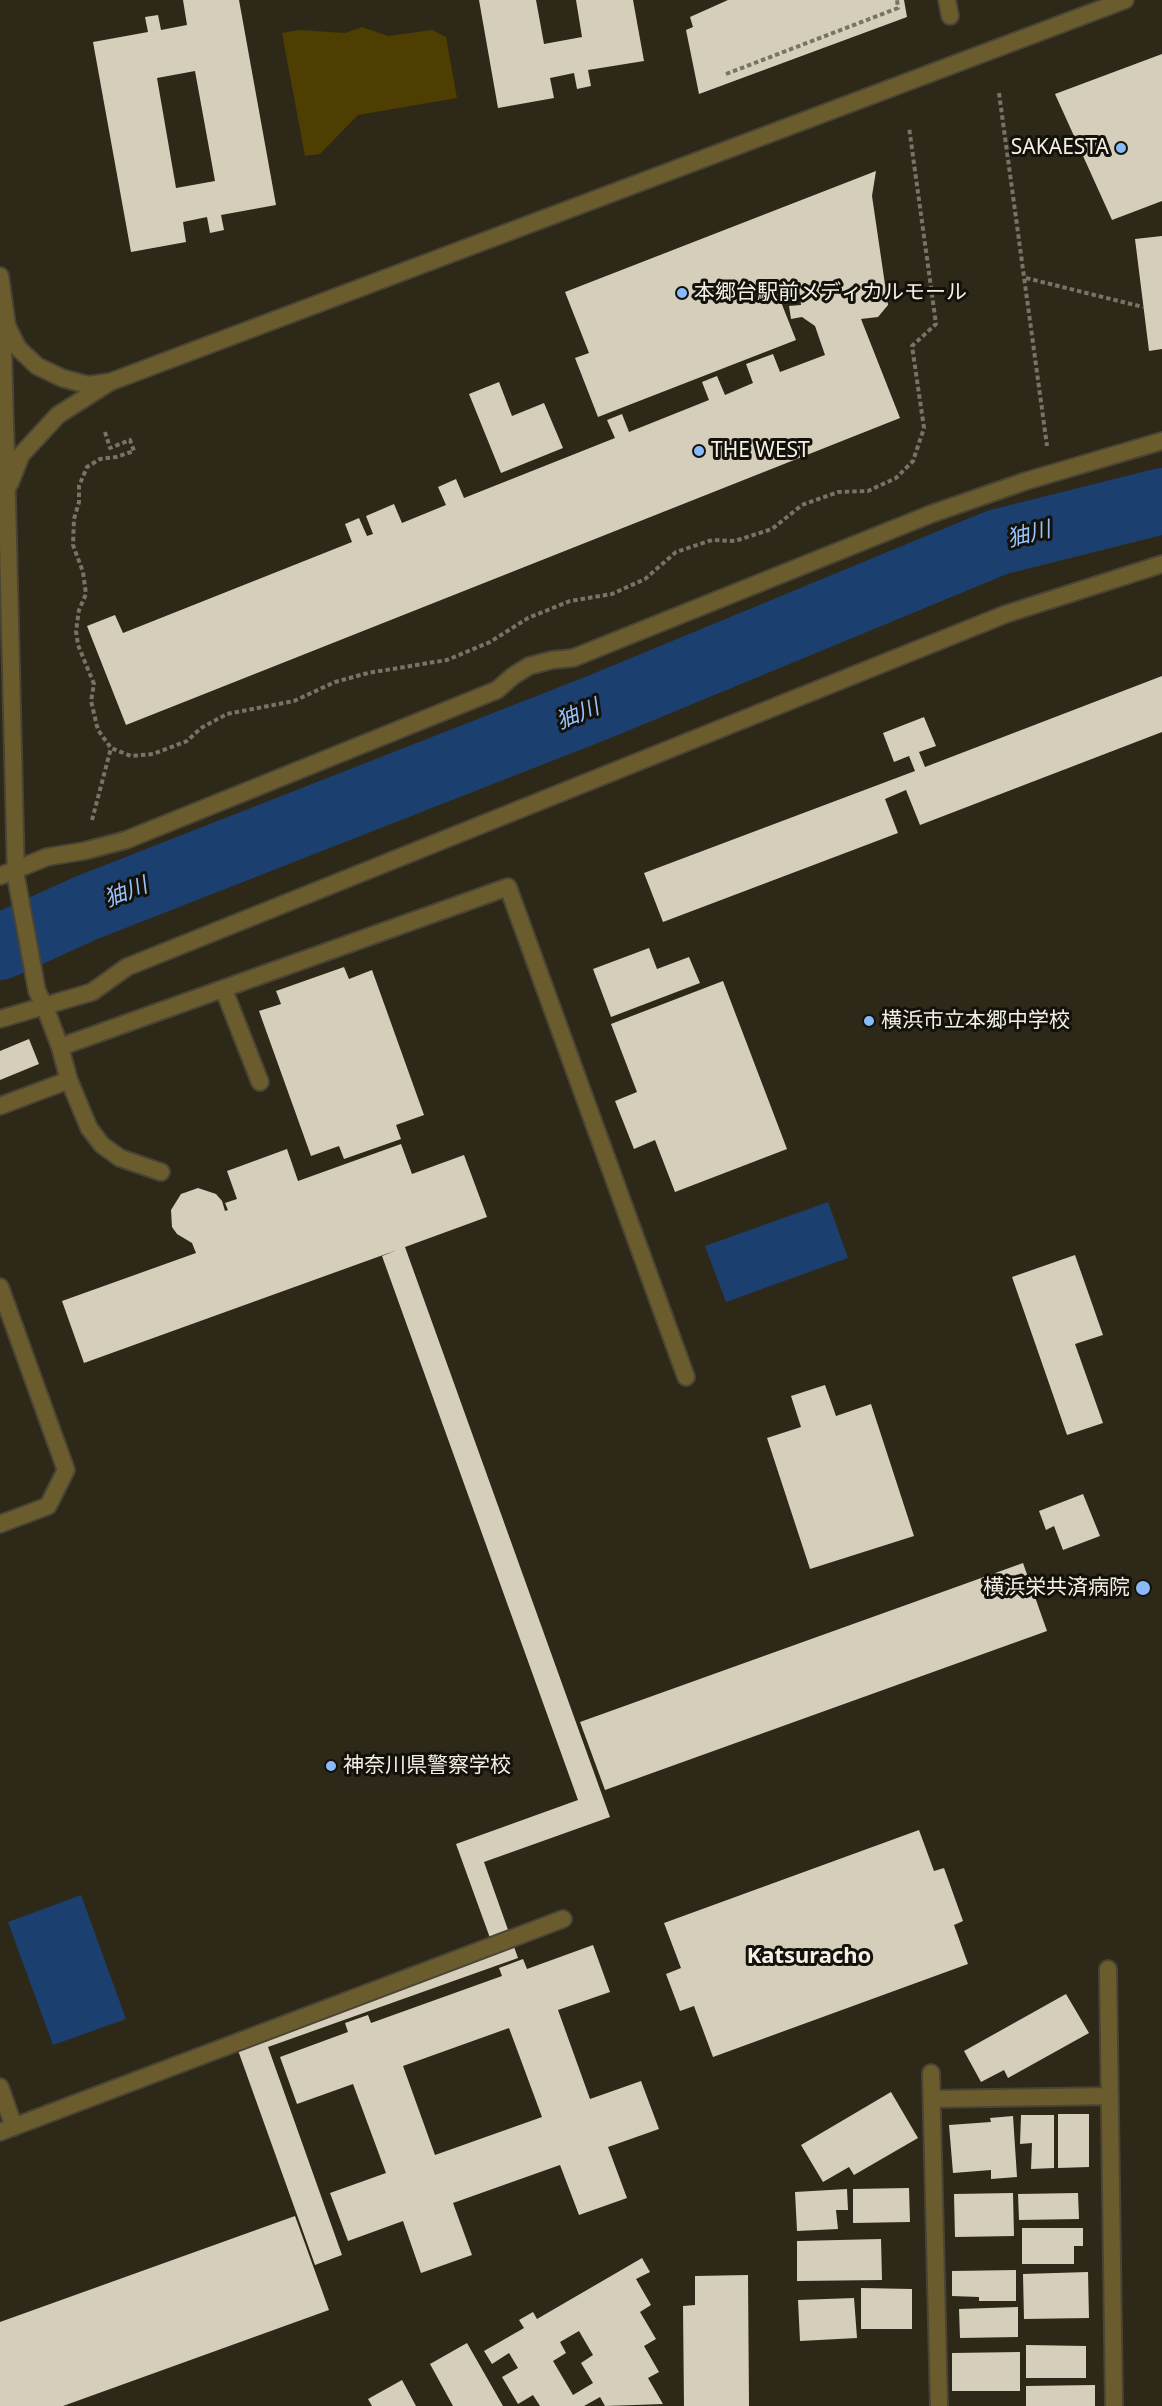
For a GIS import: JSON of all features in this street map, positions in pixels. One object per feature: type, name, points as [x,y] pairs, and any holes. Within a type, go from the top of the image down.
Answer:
[{"type":"street","points":[[7,501],[11,476],[21,455],[58,415],[110,382],[1125,0]]},
{"type":"street","points":[[1,284],[7,326],[18,348],[37,366],[62,378],[88,385],[110,382]]},
{"type":"street","points":[[1,284],[7,501],[11,874],[37,991],[45,1007],[69,1080],[89,1128],[102,1145],[120,1158],[161,1172]]},
{"type":"street","points":[[11,874],[47,857],[84,852],[126,840],[497,690],[528,666],[573,658],[931,514],[1026,481],[1162,441]]},
{"type":"street","points":[[0,1019],[92,992],[127,968],[1006,614],[1162,564]]},
{"type":"street","points":[[60,1047],[508,887],[686,1377]]},
{"type":"street","points":[[224,990],[260,1082]]},
{"type":"street","points":[[0,1106],[69,1080]]},
{"type":"street","points":[[0,1287],[66,1470],[48,1506],[0,1524]]},
{"type":"street","points":[[0,2087],[7,2129],[563,1919]]},
{"type":"street","points":[[1108,1969],[1114,2406]]},
{"type":"street","points":[[930,2073],[939,2406]]},
{"type":"street","points":[[932,2099],[1110,2096]]},
{"type":"path","points":[[726,74],[898,8],[897,0]]},
{"type":"path","points":[[999,93],[1026,278],[1047,446]]},
{"type":"path","points":[[105,432],[110,448],[130,440],[134,451],[100,459],[87,467],[79,486],[73,545],[83,572],[86,594],[79,610],[76,631],[78,645],[94,684],[91,701],[98,730],[111,748],[131,756],[153,754],[188,741],[201,728],[227,714],[294,701],[334,682],[368,672],[447,660],[490,642],[528,618],[570,601],[612,594],[645,579],[676,552],[712,540],[735,541],[772,529],[801,505],[838,492],[868,491],[896,478],[913,461],[924,428],[912,346],[936,324],[909,127]]},
{"type":"path","points":[[1026,278],[1143,307]]},
{"type":"path","points":[[97,803],[111,748]]},
{"type":"shaded area","points":[[362,27],[388,36],[432,30],[446,37],[457,98],[358,115],[320,154],[305,156],[282,33],[299,30],[345,33]]},
{"type":"water","points":[[828,1202],[848,1258],[726,1302],[705,1246]]},
{"type":"water","points":[[81,1895],[126,2019],[53,2045],[8,1922]]},
{"type":"building","points":[[183,0],[239,0],[276,205],[221,215],[224,230],[210,233],[207,217],[183,222],[186,242],[131,252],[93,42],[148,32],[145,17],[158,15],[161,30],[187,25]],"holes":[[[195,71],[215,181],[176,188],[157,78]]]},
{"type":"building","points":[[479,0],[536,0],[544,44],[582,37],[576,0],[633,0],[644,61],[588,70],[591,86],[577,89],[574,73],[550,78],[554,98],[498,108]]},
{"type":"building","points":[[728,0],[904,0],[907,17],[699,94],[686,30],[693,27],[690,17]]},
{"type":"building","name":"SAKAESTA","points":[[1162,54],[1162,201],[1112,220],[1055,94]]},
{"type":"building","name":"THE WEST","points":[[876,171],[872,196],[888,305],[878,317],[861,319],[900,418],[126,725],[87,626],[115,615],[123,633],[352,542],[345,524],[359,518],[367,536],[373,534],[366,516],[394,504],[402,523],[446,505],[438,487],[456,479],[464,498],[615,438],[607,420],[622,414],[629,432],[709,400],[702,382],[717,376],[725,395],[753,383],[746,364],[773,354],[780,372],[825,355],[815,326],[802,317],[791,319],[789,306],[801,305],[800,294],[781,302],[796,340],[598,417],[575,358],[589,353],[565,292]]},
{"type":"building","points":[[1162,236],[1162,349],[1149,351],[1135,239]]},
{"type":"building","points":[[499,382],[512,416],[544,403],[563,448],[501,473],[469,394]]},
{"type":"building","points":[[1162,676],[1162,732],[920,825],[906,790],[885,799],[898,833],[663,922],[644,873],[915,771],[909,756],[894,762],[883,733],[924,717],[936,746],[919,752],[925,767]]},
{"type":"building","points":[[649,948],[657,969],[689,957],[700,983],[611,1017],[593,969]]},
{"type":"building","points":[[344,967],[349,979],[372,970],[424,1115],[396,1125],[401,1139],[344,1159],[339,1146],[311,1156],[259,1011],[281,1004],[276,991]]},
{"type":"building","points":[[723,981],[787,1149],[675,1192],[655,1140],[634,1149],[615,1101],[637,1092],[611,1024]]},
{"type":"building","points":[[29,1039],[39,1064],[0,1080],[0,1051]]},
{"type":"building","points":[[401,1144],[412,1174],[464,1155],[487,1217],[405,1247],[610,1817],[484,1862],[518,1958],[268,2047],[342,2255],[315,2265],[235,2042],[494,1949],[456,1844],[578,1800],[382,1256],[397,1250],[84,1363],[62,1301],[196,1253],[192,1243],[177,1234],[172,1227],[171,1210],[181,1194],[198,1188],[216,1194],[222,1201],[225,1211],[228,1210],[225,1203],[237,1199],[227,1171],[287,1149],[298,1181]]},
{"type":"building","points":[[1075,1255],[1103,1335],[1075,1344],[1103,1423],[1067,1435],[1012,1277]]},
{"type":"building","points":[[825,1385],[836,1416],[871,1404],[914,1536],[810,1569],[767,1438],[801,1427],[791,1396]]},
{"type":"building","points":[[1083,1494],[1100,1536],[1063,1550],[1054,1526],[1046,1530],[1039,1511]]},
{"type":"building","points":[[1023,1563],[1047,1631],[605,1790],[580,1722]]},
{"type":"building","points":[[919,1830],[934,1871],[944,1868],[963,1921],[954,1925],[968,1964],[713,2057],[694,2006],[680,2011],[666,1974],[681,1968],[664,1923]]},
{"type":"building","points":[[593,1945],[610,1992],[558,2010],[590,2099],[641,2081],[659,2129],[608,2147],[627,2198],[579,2215],[560,2165],[453,2203],[472,2255],[421,2273],[403,2221],[348,2241],[330,2193],[386,2173],[353,2084],[297,2104],[280,2057],[348,2032],[345,2023],[368,2015],[371,2023],[502,1976],[499,1968],[523,1959],[527,1969]],"holes":[[[509,2028],[542,2117],[435,2155],[403,2066]]]},
{"type":"building","points":[[1066,1994],[1089,2033],[1008,2078],[1004,2070],[981,2082],[964,2051]]},
{"type":"building","points":[[891,2092],[918,2138],[854,2175],[849,2167],[823,2182],[801,2145]]},
{"type":"building","points":[[1058,2114],[1089,2114],[1089,2167],[1058,2168]]},
{"type":"building","points":[[1021,2115],[1054,2115],[1054,2168],[1031,2169],[1032,2143],[1020,2144]]},
{"type":"building","points":[[1013,2116],[1017,2177],[991,2179],[991,2170],[953,2173],[949,2125],[991,2122],[990,2118]]},
{"type":"building","points":[[909,2188],[910,2222],[853,2223],[853,2189]]},
{"type":"building","points":[[847,2189],[848,2210],[836,2210],[838,2229],[797,2231],[795,2192]]},
{"type":"building","points":[[1013,2193],[1014,2236],[955,2237],[954,2194]]},
{"type":"building","points":[[1078,2193],[1079,2219],[1019,2220],[1018,2194]]},
{"type":"building","points":[[295,2216],[329,2310],[63,2406],[0,2406],[0,2322]]},
{"type":"building","points":[[1022,2228],[1083,2228],[1083,2246],[1074,2246],[1074,2264],[1022,2264]]},
{"type":"building","points":[[881,2239],[882,2280],[797,2281],[797,2241]]},
{"type":"building","points":[[642,2258],[650,2272],[636,2279],[651,2305],[640,2312],[656,2339],[644,2346],[659,2372],[648,2378],[663,2404],[605,2406],[600,2397],[584,2406],[540,2406],[533,2395],[518,2404],[502,2377],[518,2368],[509,2353],[492,2364],[484,2351],[524,2328],[519,2320],[533,2312],[537,2319]],"holes":[[[579,2331],[593,2355],[581,2363],[593,2383],[573,2395],[553,2361],[566,2353],[560,2342]]]},
{"type":"building","points":[[1016,2270],[1016,2301],[979,2301],[979,2297],[952,2296],[952,2271]]},
{"type":"building","points":[[1088,2272],[1089,2318],[1024,2319],[1023,2274]]},
{"type":"building","points":[[748,2275],[749,2406],[684,2406],[683,2306],[695,2305],[695,2276]]},
{"type":"building","points":[[861,2288],[912,2289],[912,2329],[861,2329]]},
{"type":"building","points":[[854,2298],[857,2338],[800,2341],[798,2300]]},
{"type":"building","points":[[1018,2307],[1018,2337],[960,2338],[959,2309]]},
{"type":"building","points":[[467,2343],[503,2406],[453,2406],[430,2364]]},
{"type":"building","points":[[1026,2345],[1086,2346],[1086,2378],[1026,2378]]},
{"type":"building","points":[[1020,2352],[1020,2391],[952,2391],[952,2353]]},
{"type":"building","points":[[402,2380],[416,2406],[372,2406],[368,2399]]},
{"type":"building","points":[[1095,2385],[1095,2406],[1026,2406],[1026,2386]]},
{"type":"waterway","name":"㹨川","points":[[0,947],[86,908],[599,707],[998,542],[1162,501]]},
{"type":"place","name":"SAKAESTA","points":[[1121,148]]},
{"type":"place","name":"本郷台駅前メディカルモール","points":[[682,293]]},
{"type":"place","name":"THE WEST","points":[[699,451]]},
{"type":"place","name":"横浜市立本郷中学校","points":[[869,1021]]},
{"type":"place","name":"横浜栄共済病院","points":[[1143,1588]]},
{"type":"place","name":"神奈川県警察学校","points":[[331,1766]]},
{"type":"district","name":"Katsuracho","points":[[809,1957]]}]
